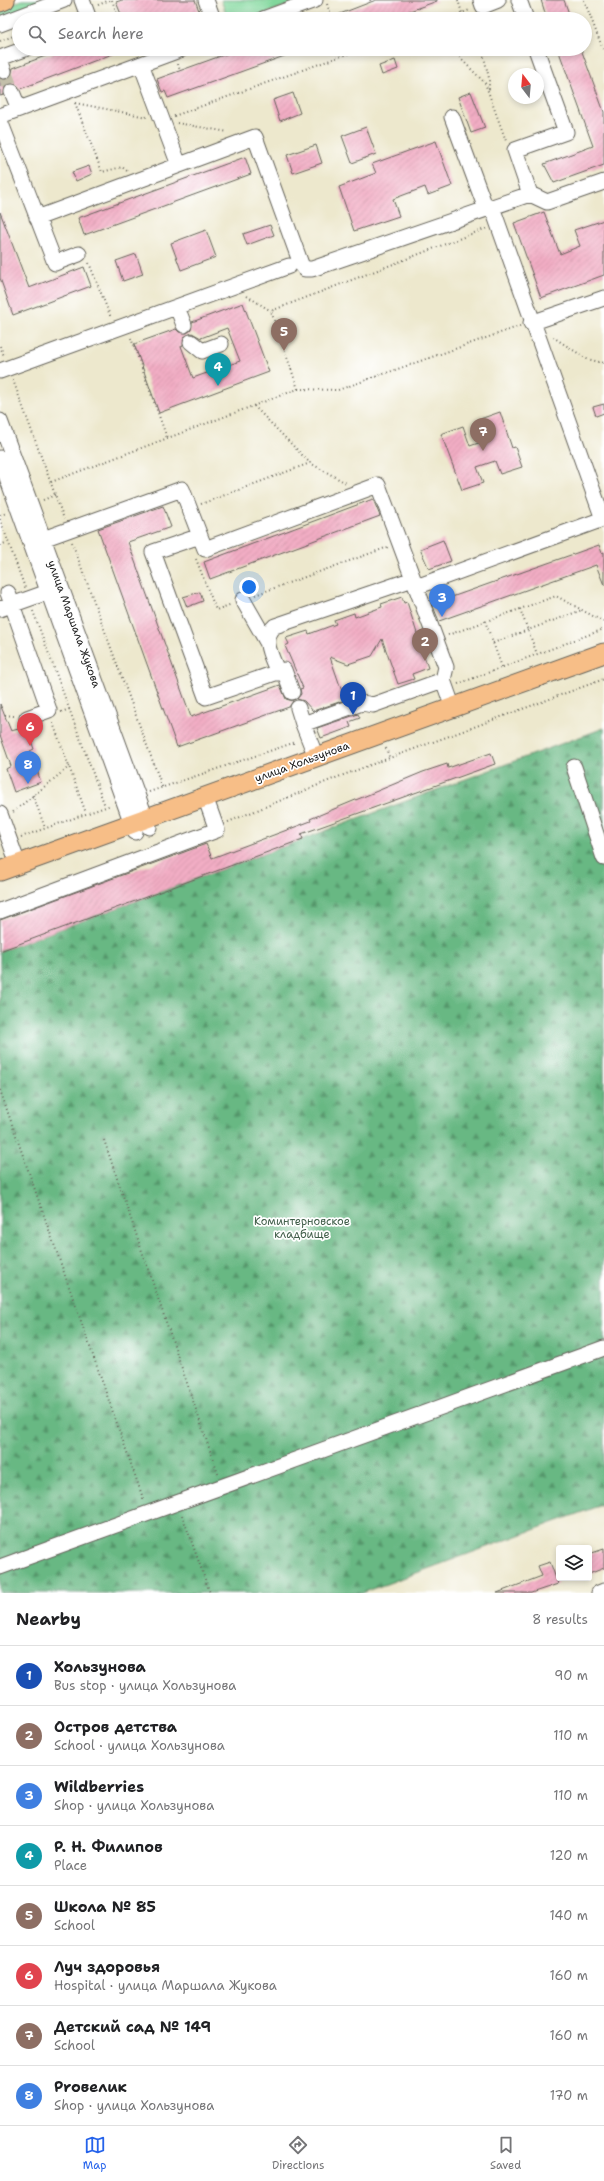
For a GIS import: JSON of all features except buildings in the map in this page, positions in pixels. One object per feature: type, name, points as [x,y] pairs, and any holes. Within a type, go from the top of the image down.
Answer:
[{"type":"main road","points":[[0,2],[5,0]]},
{"type":"main road","name":"улица Хользунова","points":[[0,881],[316,757],[604,653]]},
{"type":"main road","name":"улица Хользунова","points":[[0,871],[140,825],[208,805],[604,664]]},
{"type":"street","points":[[32,12],[64,0]]},
{"type":"street","points":[[82,0],[86,12]]},
{"type":"street","points":[[206,0],[210,12]]},
{"type":"street","points":[[282,12],[315,0]]},
{"type":"street","points":[[482,3],[498,0]]},
{"type":"street","points":[[519,0],[523,12]]},
{"type":"street","points":[[0,24],[12,20]]},
{"type":"street","points":[[1,63],[13,56]]},
{"type":"street","points":[[0,116],[50,98],[72,96],[141,64],[163,56]]},
{"type":"street","points":[[530,194],[515,150],[566,132],[539,56]]},
{"type":"street","points":[[141,64],[179,165]]},
{"type":"street","points":[[12,92],[19,109]]},
{"type":"street","points":[[267,642],[270,631],[275,626],[414,583],[603,520],[531,323],[498,224],[489,208],[452,117]]},
{"type":"street","points":[[0,121],[55,263],[79,254]]},
{"type":"street","points":[[37,218],[255,137],[301,264],[305,269],[312,269],[530,194],[547,202],[604,182]]},
{"type":"street","points":[[4,369],[289,266]]},
{"type":"street","points":[[531,323],[604,298]]},
{"type":"street","points":[[178,307],[184,325]]},
{"type":"street","points":[[191,342],[202,350],[221,344]]},
{"type":"street","name":"улица Маршала Жукова","points":[[0,421],[43,539],[130,798]]},
{"type":"street","name":"улица Маршала Жукова","points":[[0,458],[48,592],[140,825]]},
{"type":"street","points":[[43,539],[182,489],[205,549],[378,485],[446,667],[444,684],[453,708]]},
{"type":"street","points":[[200,536],[153,552],[206,697],[284,670],[292,692]]},
{"type":"street","points":[[28,718],[49,710],[7,602],[29,599],[48,592]]},
{"type":"street","points":[[243,600],[267,642],[278,673]]},
{"type":"street","points":[[303,724],[362,703],[373,705],[444,684]]},
{"type":"street","points":[[298,708],[316,757]]},
{"type":"street","points":[[574,767],[604,858]]},
{"type":"street","points":[[0,911],[217,830],[208,805]]},
{"type":"street","points":[[1,818],[18,864]]},
{"type":"street","points":[[0,1567],[604,1348]]},
{"type":"street","points":[[599,1593],[604,1591]]},
{"type":"path","points":[[112,0],[116,12]]},
{"type":"path","points":[[326,0],[330,12]]},
{"type":"path","points":[[458,0],[462,12]]},
{"type":"path","points":[[584,0],[589,12]]},
{"type":"path","points":[[464,12],[482,3]]},
{"type":"path","points":[[418,8],[419,12]]},
{"type":"path","points":[[592,21],[604,52]]},
{"type":"path","points":[[0,41],[12,37]]},
{"type":"path","points":[[162,120],[341,56]]},
{"type":"path","points":[[459,56],[485,83],[506,142],[515,150]]},
{"type":"path","points":[[484,56],[489,78],[489,95]]},
{"type":"path","points":[[72,96],[102,172],[122,167],[136,181]]},
{"type":"path","points":[[50,98],[72,96],[162,120],[232,133]]},
{"type":"path","points":[[271,311],[498,224]]},
{"type":"path","points":[[79,254],[91,266],[133,346],[167,438]]},
{"type":"path","points":[[242,298],[249,295],[271,311],[298,389]]},
{"type":"path","points":[[51,482],[298,389],[338,390],[531,323]]},
{"type":"path","points":[[550,336],[587,359],[604,363]]},
{"type":"path","points":[[0,346],[4,369],[51,482],[162,788]]},
{"type":"path","points":[[254,406],[310,463],[361,492]]},
{"type":"path","points":[[189,508],[310,463]]},
{"type":"path","points":[[0,519],[105,806]]},
{"type":"path","points":[[0,545],[8,542]]},
{"type":"path","points":[[435,639],[556,596],[604,622]]},
{"type":"path","points":[[520,609],[537,654]]},
{"type":"path","points":[[493,643],[582,610]]},
{"type":"path","points":[[485,621],[502,667]]},
{"type":"path","points":[[444,684],[502,667],[604,629]]},
{"type":"path","points":[[216,827],[338,776],[604,679]]},
{"type":"path","points":[[49,710],[87,813]]},
{"type":"path","points":[[10,840],[105,806],[309,738]]},
{"type":"path","points":[[1,818],[70,766]]},
{"type":"path","points":[[33,795],[45,828]]},
{"type":"path","points":[[0,1090],[148,1513]]},
{"type":"path","points":[[104,1140],[222,1486]]},
{"type":"path","points":[[178,1502],[210,1593]]},
{"type":"green space","points":[[22,0],[52,0],[19,12],[12,12],[12,15],[0,19],[0,8]]},
{"type":"green space","points":[[221,0],[302,0],[269,12],[225,12]]},
{"type":"green space","name":"Коминтерновское кладбище","points":[[604,728],[604,1504],[362,1593],[0,1593],[0,951]]},
{"type":"tunnel","points":[[4,71],[12,92]]},
{"type":"place","name":"Школа № 85","points":[[284,351]]},
{"type":"place","name":"Р. Н. Филипов","points":[[218,386]]},
{"type":"place","name":"Детский сад № 149","points":[[483,451]]},
{"type":"place","name":"Wildberries","points":[[442,617]]},
{"type":"place","name":"Остров детства","points":[[425,661]]},
{"type":"place","name":"Хользунова","points":[[353,715]]},
{"type":"place","name":"Луч здоровья","points":[[30,746]]},
{"type":"place","name":"Proвелик","points":[[28,784]]}]
